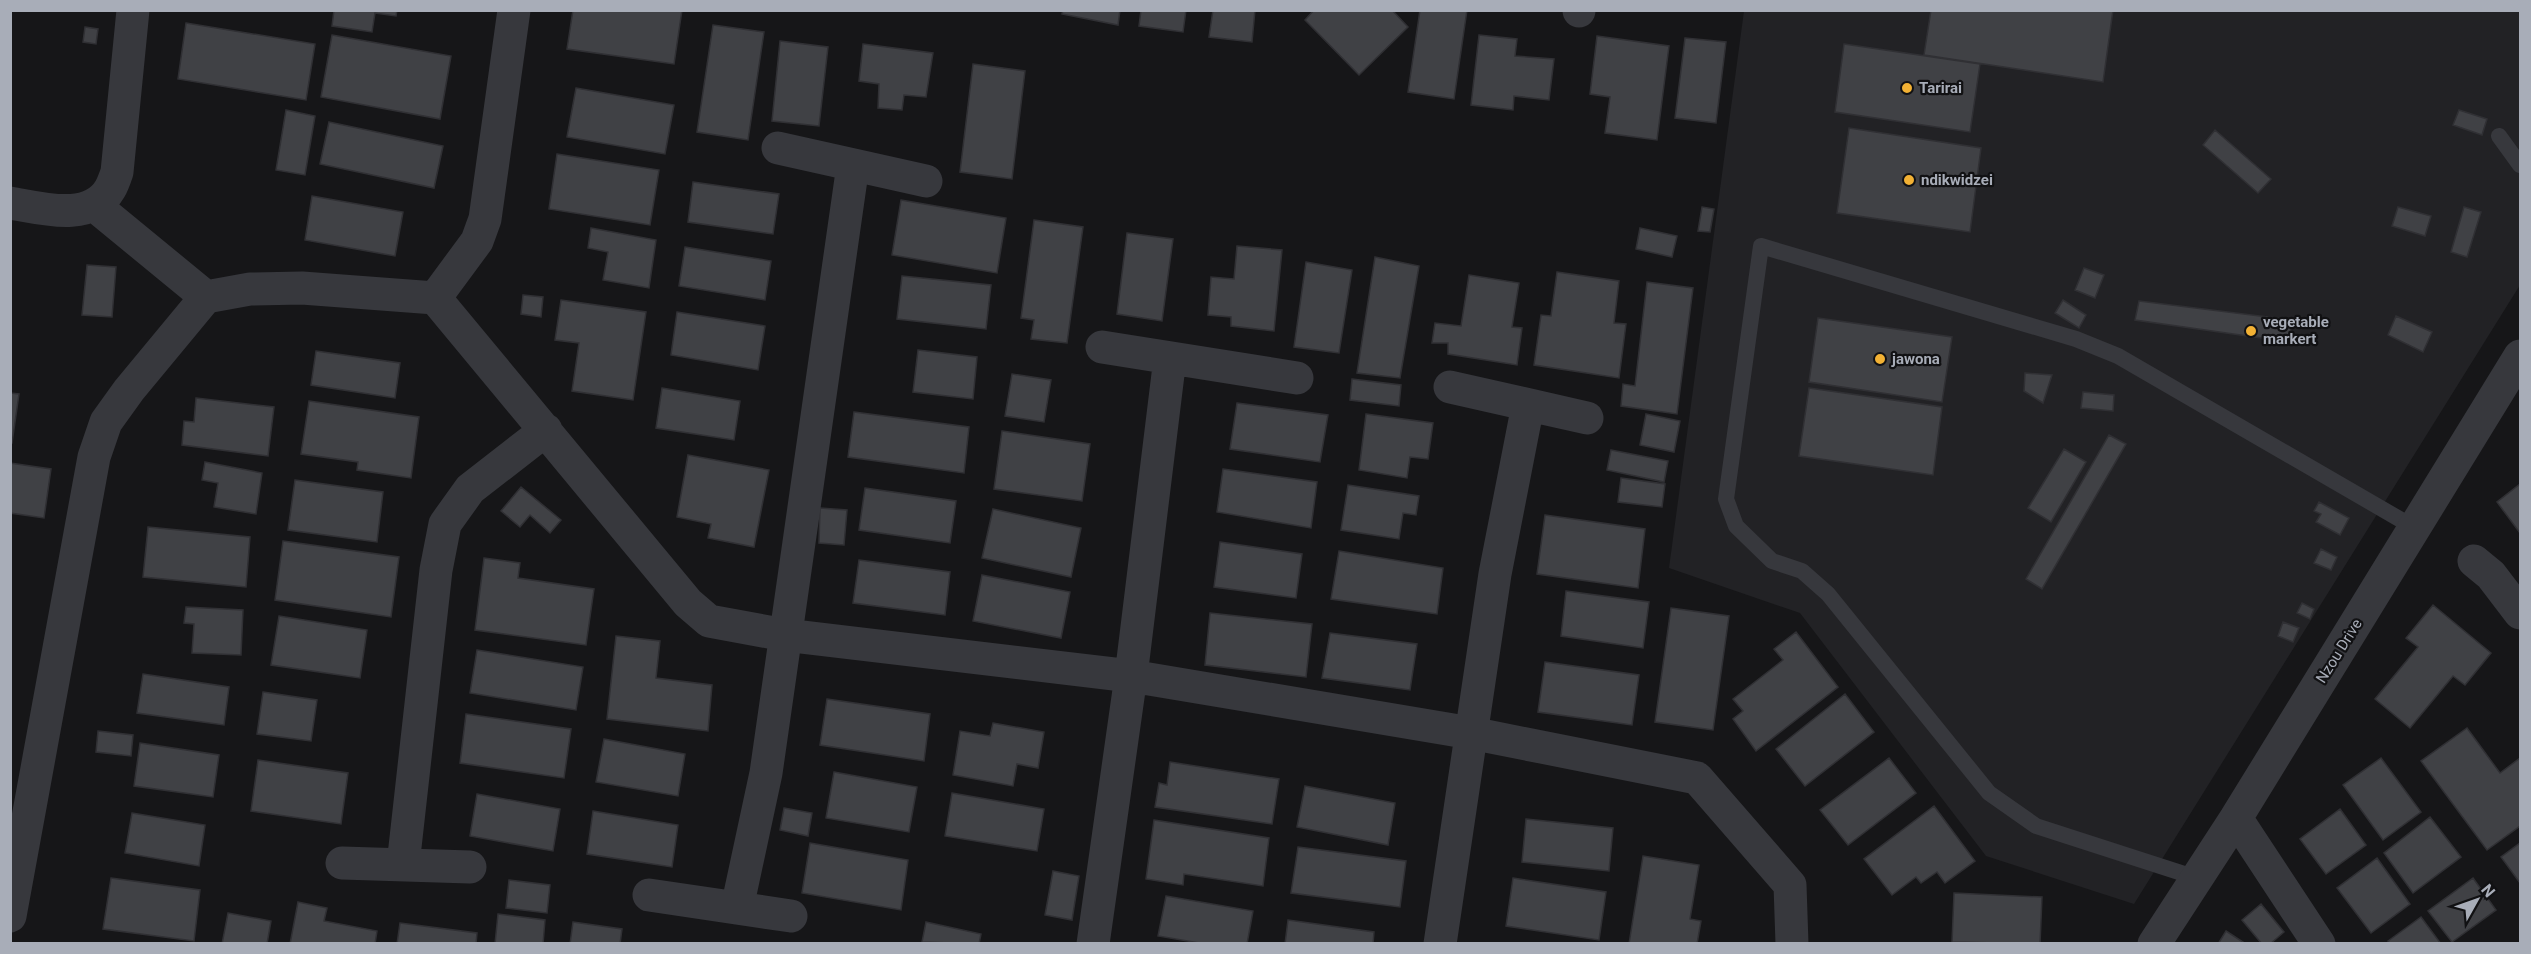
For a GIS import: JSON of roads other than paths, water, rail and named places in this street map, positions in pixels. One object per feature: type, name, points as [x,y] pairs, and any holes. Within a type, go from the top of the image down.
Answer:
[{"type":"street","points":[[10,203],[65,212],[94,205],[110,190],[117,172],[133,10]]},
{"type":"street","points":[[435,298],[477,241],[485,219],[514,10]]},
{"type":"street","points":[[778,148],[926,182]]},
{"type":"street","points":[[737,908],[766,773],[853,165]]},
{"type":"street","points":[[94,205],[206,297]]},
{"type":"street","points":[[11,914],[93,457],[106,422],[129,390],[206,297],[250,289],[302,288],[435,298],[688,603],[709,621],[785,636],[1131,676],[1471,733],[1697,778],[1791,885],[1792,944]]},
{"type":"street","points":[[1102,347],[1298,378]]},
{"type":"street","name":"Nzou Drive","points":[[2154,944],[2236,818],[2520,356]]},
{"type":"street","points":[[1093,944],[1131,676],[1170,358]]},
{"type":"street","points":[[1450,387],[1587,418]]},
{"type":"street","points":[[1440,944],[1495,574],[1528,405]]},
{"type":"street","points":[[403,866],[436,570],[445,524],[470,489],[546,429]]},
{"type":"street","points":[[2474,561],[2491,574],[2520,613]]},
{"type":"street","points":[[2236,818],[2319,944]]},
{"type":"street","points":[[342,863],[470,867]]},
{"type":"street","points":[[649,895],[791,916]]},
{"type":"lane","points":[[2499,136],[2520,165]]},
{"type":"lane","points":[[2197,878],[2036,826],[1989,793],[1828,594],[1802,571],[1772,561],[1736,525],[1726,499],[1761,246],[2076,339],[2118,356],[2415,528]]},
{"type":"place","name":"Tarirai","points":[[1907,88]]},
{"type":"place","name":"ndikwidzei","points":[[1909,180]]},
{"type":"place","name":"vegetable markert","points":[[2251,331]]},
{"type":"place","name":"jawona","points":[[1880,359]]}]
